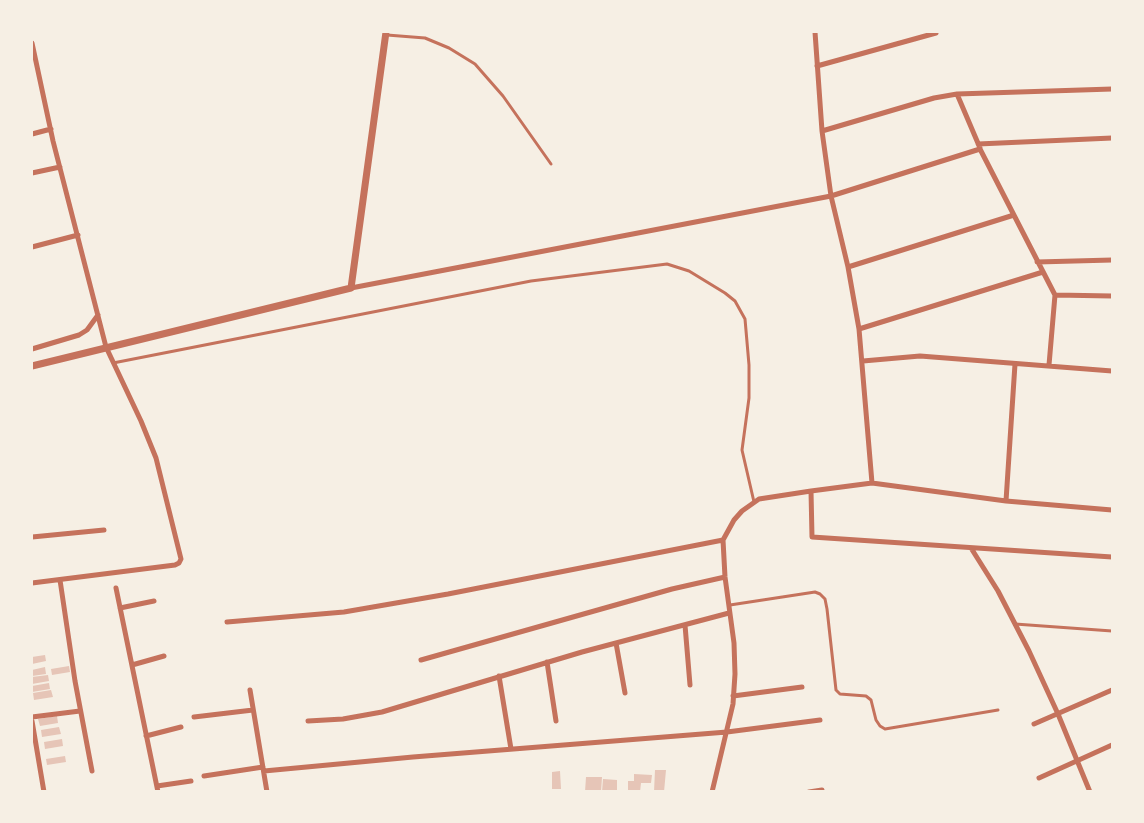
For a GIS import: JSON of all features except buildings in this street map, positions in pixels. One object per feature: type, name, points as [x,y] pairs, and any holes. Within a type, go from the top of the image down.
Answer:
[{"type":"street","points":[[815,32],[822,131],[831,196],[848,267],[859,329],[872,483]]},
{"type":"street","points":[[351,288],[386,33]]},
{"type":"street","points":[[817,66],[936,33]]},
{"type":"street","points":[[32,43],[60,167],[106,347],[156,458],[180,559],[175,565],[32,583]]},
{"type":"street","points":[[32,84],[40,83]]},
{"type":"street","points":[[822,131],[933,98],[957,94],[1113,89]]},
{"type":"street","points":[[957,94],[979,147],[1054,295],[1048,365]]},
{"type":"street","points":[[32,134],[51,129]]},
{"type":"street","points":[[32,366],[351,288],[831,196],[979,147],[1113,138]]},
{"type":"street","points":[[32,173],[60,167]]},
{"type":"street","points":[[848,267],[1014,215]]},
{"type":"street","points":[[32,247],[78,235]]},
{"type":"street","points":[[1037,261],[1113,260]]},
{"type":"street","points":[[859,329],[1043,272]]},
{"type":"street","points":[[1054,295],[1113,296]]},
{"type":"street","points":[[32,349],[79,335],[87,330],[98,315]]},
{"type":"street","points":[[862,361],[920,356],[1113,371]]},
{"type":"street","points":[[1006,501],[1015,364]]},
{"type":"street","points":[[712,792],[727,732],[735,674],[723,540],[742,510],[759,499],[872,483],[1006,501],[1113,510]]},
{"type":"street","points":[[811,491],[812,537],[1113,557]]},
{"type":"street","points":[[32,537],[104,530]]},
{"type":"street","points":[[226,622],[293,617],[379,606],[723,540]]},
{"type":"street","points":[[971,548],[1015,624],[1058,714],[1090,792]]},
{"type":"street","points":[[421,660],[575,615],[725,577]]},
{"type":"street","points":[[60,580],[80,711],[92,771]]},
{"type":"street","points":[[116,588],[157,789],[190,781]]},
{"type":"street","points":[[120,608],[154,601]]},
{"type":"street","points":[[308,721],[343,719],[382,712],[548,662],[729,613]]},
{"type":"street","points":[[685,625],[690,685]]},
{"type":"street","points":[[616,643],[625,693]]},
{"type":"street","points":[[132,665],[164,656]]},
{"type":"street","points":[[548,662],[556,721]]},
{"type":"street","points":[[499,676],[511,749]]},
{"type":"street","points":[[733,696],[802,687]]},
{"type":"street","points":[[250,690],[267,792]]},
{"type":"street","points":[[1034,724],[1113,690]]},
{"type":"street","points":[[194,717],[253,710]]},
{"type":"street","points":[[44,792],[32,719],[80,711]]},
{"type":"street","points":[[204,776],[263,769],[727,732],[820,720]]},
{"type":"street","points":[[146,736],[181,727]]},
{"type":"street","points":[[1039,778],[1113,745]]},
{"type":"street","points":[[809,792],[822,790]]},
{"type":"lane","points":[[386,33],[425,38],[449,48],[474,64],[503,96],[551,164]]},
{"type":"lane","points":[[113,363],[531,281],[667,264],[689,271],[725,293],[735,302],[745,319],[749,398],[742,450],[754,502]]},
{"type":"lane","points":[[728,605],[807,593],[820,594],[825,599],[827,609],[836,690],[840,693],[866,696],[871,700],[876,720],[885,729],[998,710]]},
{"type":"lane","points":[[1015,624],[1113,631]]}]
